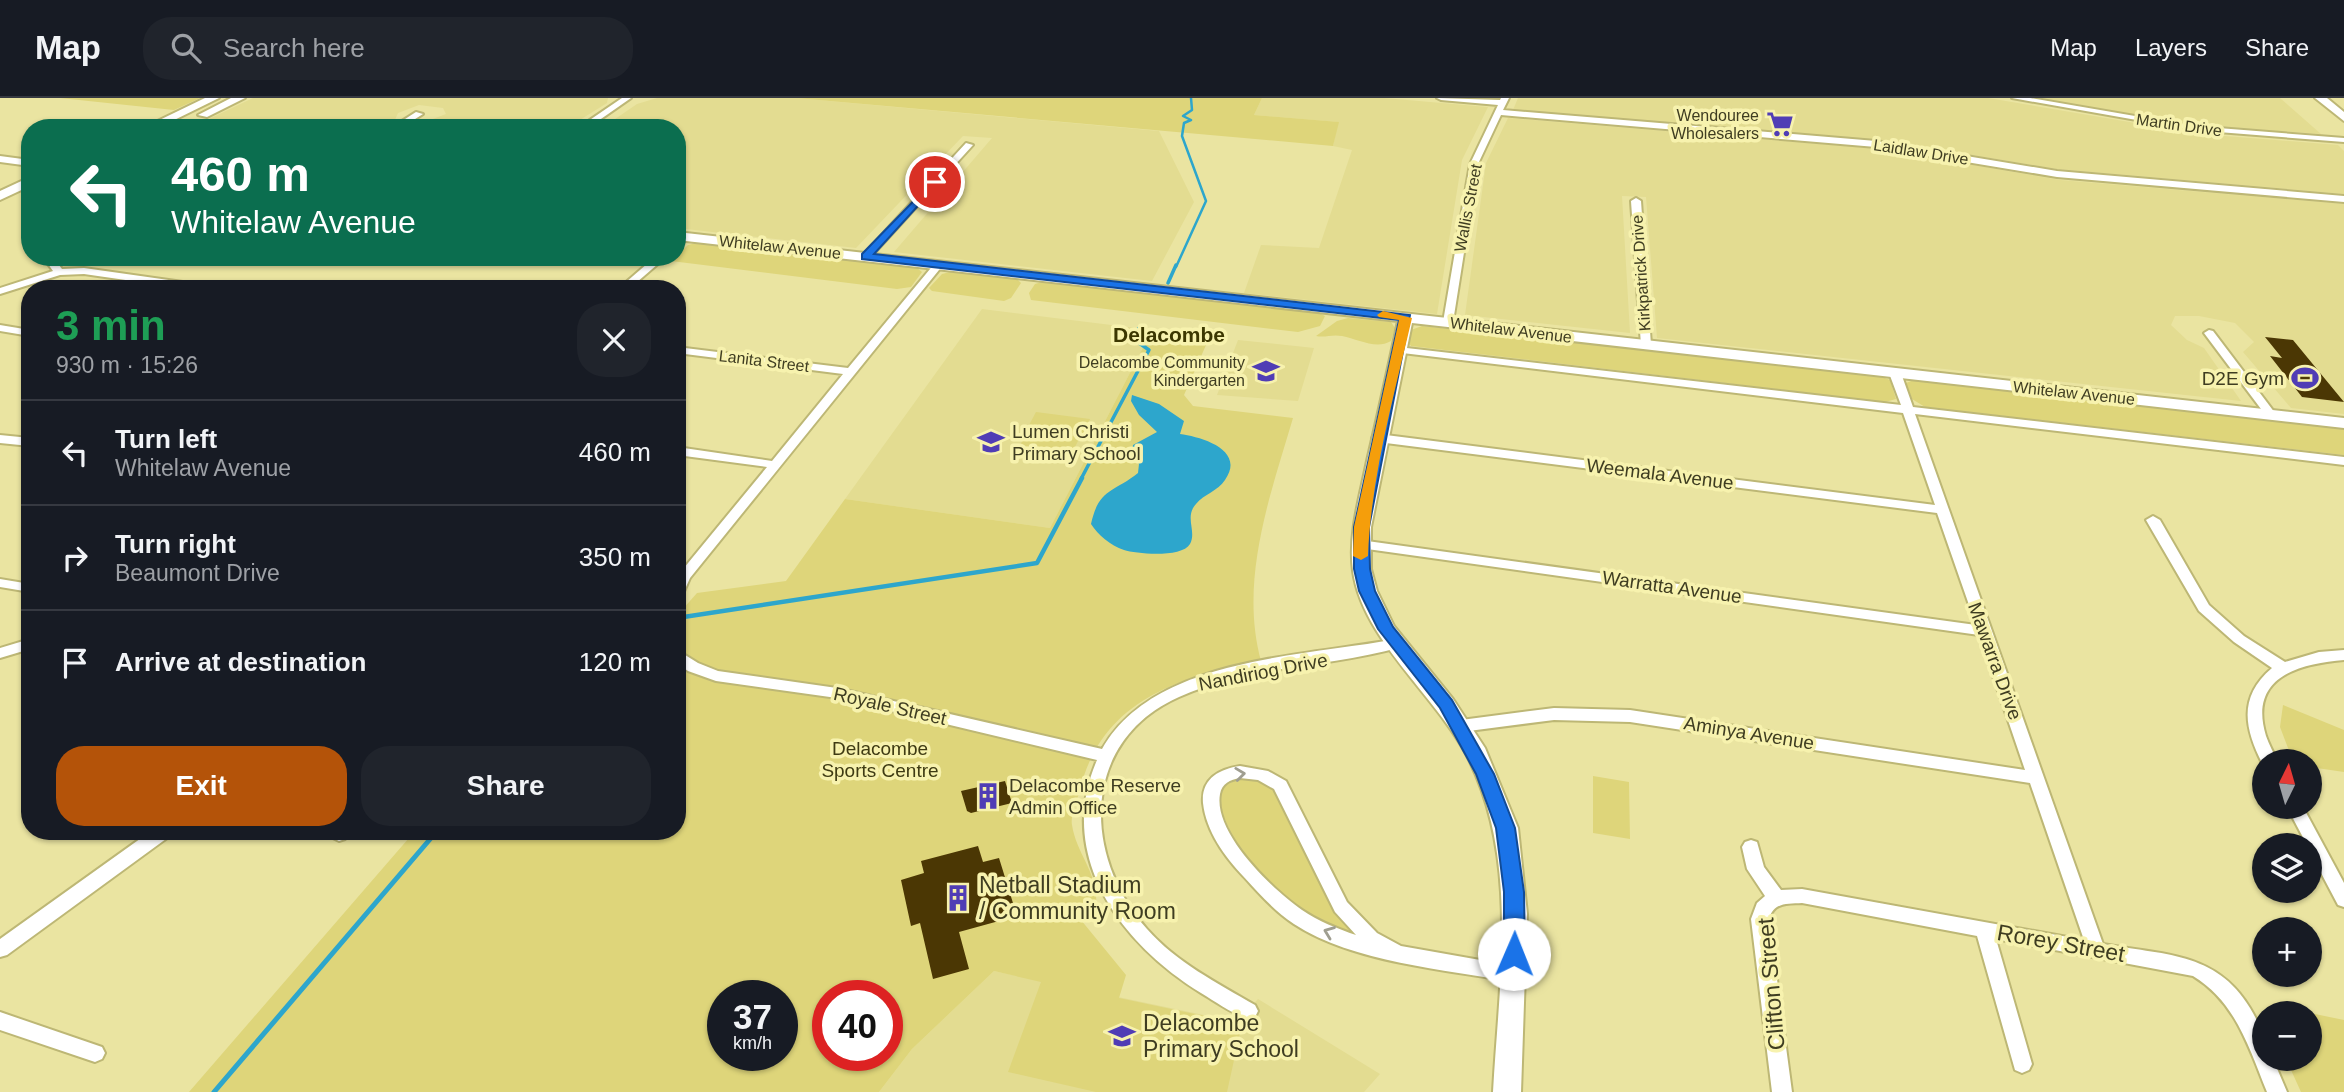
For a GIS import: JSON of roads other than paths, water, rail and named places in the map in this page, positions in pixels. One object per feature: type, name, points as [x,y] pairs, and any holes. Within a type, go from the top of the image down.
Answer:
[{"type":"street","points":[[168,119],[214,98]]},
{"type":"street","points":[[195,119],[240,98]]},
{"type":"street","points":[[596,119],[627,98]]},
{"type":"street","name":"Laidlaw Drive","points":[[1441,98],[1876,144],[2057,174],[2344,199]]},
{"type":"street","name":"Martin Drive","points":[[2016,98],[2197,129],[2344,141]]},
{"type":"street","points":[[2320,98],[2344,118]]},
{"type":"street","name":"Wallis Street","points":[[1448,322],[1474,164],[1502,104]]},
{"type":"street","points":[[410,119],[419,114]]},
{"type":"street","points":[[866,257],[969,145]]},
{"type":"street","points":[[0,159],[21,162]]},
{"type":"street","points":[[2,194],[21,187]]},
{"type":"street","name":"Kirkpatrick Drive","points":[[1636,201],[1646,345]]},
{"type":"street","name":"Whitelaw Avenue","points":[[686,240],[866,257],[2344,423]]},
{"type":"street","points":[[686,575],[938,265]]},
{"type":"street","points":[[55,266],[59,272]]},
{"type":"street","points":[[634,280],[650,266]]},
{"type":"street","points":[[34,280],[59,272],[84,271],[148,280]]},
{"type":"street","points":[[0,291],[21,284]]},
{"type":"street","points":[[1406,318],[1378,438],[1360,544],[1367,591],[1378,615],[1396,644],[1461,726],[1477,754],[1506,828],[1515,903],[1507,1092]]},
{"type":"street","points":[[0,328],[21,332]]},
{"type":"street","points":[[2208,333],[2271,415]]},
{"type":"street","name":"Whitelaw Avenue","points":[[1398,350],[2344,461]]},
{"type":"street","name":"Lanita Street","points":[[686,351],[851,372]]},
{"type":"street","name":"Mawarra Drive","points":[[1895,373],[2096,949]]},
{"type":"street","name":"Weemala Avenue","points":[[1378,438],[1942,510]]},
{"type":"street","points":[[0,439],[21,441]]},
{"type":"street","points":[[686,452],[775,465]]},
{"type":"street","points":[[2153,520],[2204,608],[2239,639],[2284,668]]},
{"type":"street","name":"Warratta Avenue","points":[[1360,544],[1984,631]]},
{"type":"street","points":[[0,583],[21,586]]},
{"type":"street","name":"Nandiriog Drive","points":[[1248,1011],[1169,961],[1143,938],[1114,901],[1093,845],[1090,820],[1094,792],[1106,755],[1138,714],[1183,689],[1257,669],[1396,644]]},
{"type":"street","points":[[0,653],[21,647]]},
{"type":"street","points":[[2263,749],[2257,736],[2253,710],[2261,686],[2284,668],[2313,658],[2344,655]]},
{"type":"street","name":"Royale Street","points":[[686,662],[716,676],[837,693],[1106,755]]},
{"type":"street","name":"Aminya Avenue","points":[[1461,726],[1534,715],[1630,716],[2036,778]]},
{"type":"street","points":[[1394,950],[1371,938],[1341,907],[1287,796],[1277,783],[1262,774],[1247,772],[1230,774],[1219,781],[1212,790],[1212,804],[1229,848],[1264,886],[1312,925],[1394,950],[1514,974]]},
{"type":"street","points":[[2302,819],[2341,891]]},
{"type":"street","points":[[0,949],[151,840]]},
{"type":"street","name":"Clifton Street","points":[[1751,847],[1756,869],[1776,897],[1763,908],[1760,919],[1782,1092]]},
{"type":"street","name":"Rorey Street","points":[[1776,897],[1797,895],[2191,967],[2221,982],[2237,1001],[2277,1092]]},
{"type":"street","points":[[1984,929],[2022,1064]]},
{"type":"street","points":[[0,1021],[95,1053]]},
{"type":"water","points":[[1132,395],[1159,404],[1184,421],[1180,434],[1199,438],[1219,447],[1230,461],[1230,470],[1225,480],[1193,509],[1192,539],[1190,544],[1178,551],[1148,554],[1124,550],[1105,539],[1091,524],[1094,512],[1103,497],[1138,473],[1139,464],[1132,454],[1133,445],[1157,432],[1139,415],[1131,401]]},
{"type":"waterway","points":[[1176,267],[1206,201],[1182,136],[1184,123],[1191,120],[1183,116],[1192,110],[1191,98]]},
{"type":"waterway","points":[[1168,283],[1176,265]]},
{"type":"waterway","points":[[1081,479],[1149,350],[1132,338],[1139,328]]},
{"type":"waterway","points":[[686,617],[1037,563],[1082,478]]},
{"type":"waterway","points":[[214,1092],[429,840]]},
{"type":"place","name":"Wendouree Wholesalers","points":[[1780,124]]},
{"type":"place","name":"Delacombe Community Kindergarten","points":[[1266,371]]},
{"type":"place","name":"D2E Gym","points":[[2305,378]]},
{"type":"place","name":"Lumen Christi Primary School","points":[[991,442]]},
{"type":"place","name":"Delacombe Reserve Admin Office","points":[[988,796]]},
{"type":"place","name":"Netball Stadium / Community Room","points":[[958,898]]},
{"type":"place","name":"Delacombe Primary School","points":[[1122,1036]]},
{"type":"district","name":"Delacombe","points":[[1169,334]]},
{"type":"park label","name":"Delacombe Sports Centre","points":[[880,759]]}]
